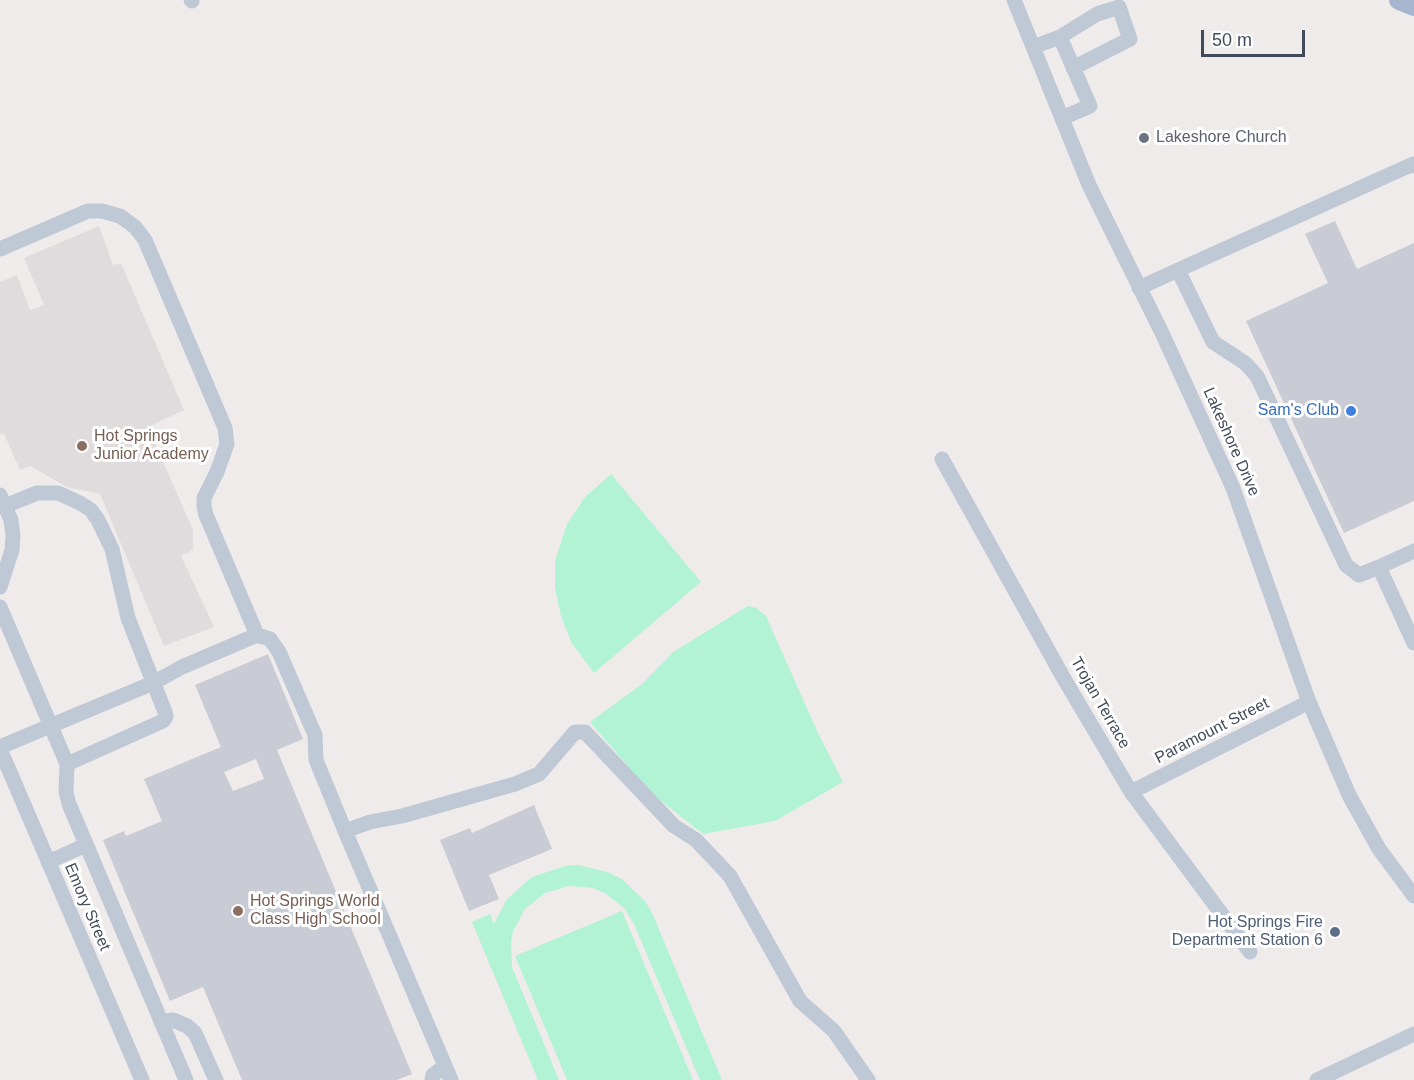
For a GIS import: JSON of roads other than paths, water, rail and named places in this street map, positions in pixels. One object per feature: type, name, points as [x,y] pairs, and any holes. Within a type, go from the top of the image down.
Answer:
[{"type":"main road","points":[[1399,0],[1414,6]]},
{"type":"street","name":"Lakeshore Drive","points":[[1014,0],[1089,185],[1162,333],[1233,488],[1309,702],[1348,795],[1379,849],[1414,896]]},
{"type":"street","points":[[1033,47],[1060,37],[1097,14],[1119,7],[1130,39],[1073,68]]},
{"type":"street","points":[[1060,37],[1090,106],[1062,118]]},
{"type":"street","points":[[1139,288],[1413,164],[1414,166]]},
{"type":"street","points":[[0,249],[88,211],[102,211],[120,216],[135,227],[145,240],[225,429],[226,444],[217,472],[204,498],[204,506],[257,635]]},
{"type":"street","points":[[1178,270],[1213,342],[1245,363],[1257,376],[1346,565],[1359,575],[1414,550]]},
{"type":"street","name":"Trojan Terrace","points":[[942,459],[1063,677],[1131,792],[1251,952]]},
{"type":"street","points":[[0,587],[12,550],[13,536],[11,520],[2,500],[37,493],[58,493],[80,502],[91,510],[111,549],[128,618],[166,717],[163,722],[67,764]]},
{"type":"street","points":[[1379,567],[1414,643]]},
{"type":"street","points":[[0,607],[67,764],[67,798],[186,1080]]},
{"type":"street","points":[[0,748],[153,683],[182,667],[257,635],[270,639],[279,652],[315,735],[316,760],[448,1073],[433,1075],[432,1080]]},
{"type":"street","name":"Paramount Street","points":[[1131,792],[1309,702]]},
{"type":"street","points":[[345,831],[370,822],[402,816],[516,784],[539,774],[575,732],[585,732],[674,826],[696,840],[730,876],[800,1001],[834,1031],[867,1080]]},
{"type":"street","name":"Emory Street","points":[[0,748],[142,1080]]},
{"type":"street","points":[[48,862],[86,845]]},
{"type":"street","points":[[161,1022],[173,1020],[187,1026],[195,1033],[216,1080]]},
{"type":"street","points":[[1317,1080],[1414,1034]]},
{"type":"place","name":"Lakeshore Church","points":[[1144,138]]},
{"type":"place","name":"Sam's Club","points":[[1351,411]]},
{"type":"place","name":"Hot Springs Junior Academy","points":[[82,446]]},
{"type":"place","name":"Hot Springs World Class High School","points":[[238,911]]},
{"type":"place","name":"Hot Springs Fire Department Station 6","points":[[1335,932]]}]
